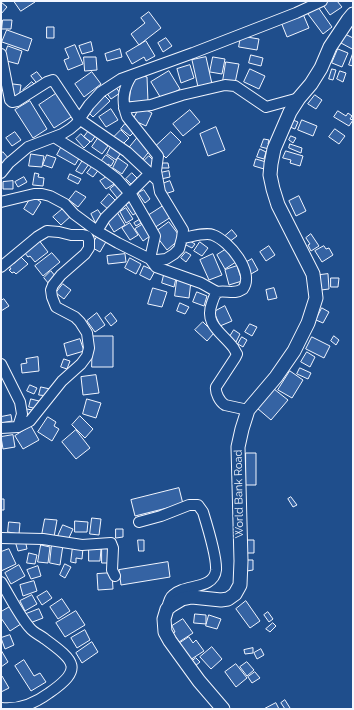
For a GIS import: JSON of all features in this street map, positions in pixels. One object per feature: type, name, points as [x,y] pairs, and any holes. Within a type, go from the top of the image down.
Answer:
[{"type":"main road","name":"World Bank Road","points":[[167,609],[182,600],[192,597],[221,600],[228,599],[235,594],[240,585],[241,561],[238,447],[248,410],[276,377],[294,351],[308,323],[316,298],[313,274],[278,205],[270,175],[271,164],[274,149],[290,112],[299,98],[312,84],[330,47],[353,14]]},
{"type":"main road","points":[[167,609],[164,619],[165,632],[199,681],[223,709]]},
{"type":"street","points":[[1,173],[9,163],[28,147],[70,129],[89,104],[101,92],[116,81],[296,13],[322,1]]},
{"type":"street","points":[[1,54],[10,100],[15,102],[47,82],[53,80],[79,119],[127,152],[153,176],[160,192],[181,225],[183,230],[182,238],[179,249],[171,256],[157,260],[150,259],[97,231],[74,214],[66,204],[58,199],[42,194],[34,194],[1,202]]},
{"type":"street","points":[[97,231],[105,218],[130,193],[153,176],[156,172],[158,156],[127,117],[124,108],[123,94],[132,75]]},
{"type":"street","points":[[124,108],[151,104],[225,85],[235,86],[266,107],[299,98]]},
{"type":"street","points":[[54,137],[112,174],[130,193],[139,206],[155,236],[150,259],[156,267],[201,283],[217,292],[223,291],[234,293],[240,291],[245,286],[247,281],[245,271],[237,255],[225,243],[212,235],[182,238]]},
{"type":"street","points":[[1,267],[37,236],[47,231],[83,234],[87,236],[89,240],[89,248],[85,254],[61,275],[51,290],[56,307],[75,317],[87,333],[89,348],[87,356],[81,364],[62,381],[30,421],[18,426],[1,428]]},
{"type":"street","points":[[217,292],[210,309],[210,319],[226,340],[233,346],[237,354],[215,389],[221,401],[225,405],[248,410]]},
{"type":"street","points":[[1,364],[20,402],[22,414],[18,426]]},
{"type":"street","points":[[140,522],[161,516],[189,505],[198,505],[203,512],[216,565],[215,575],[207,582],[173,595],[167,609]]},
{"type":"street","points":[[1,538],[43,539],[87,546],[109,543],[113,546],[112,570],[115,576]]},
{"type":"street","points":[[1,582],[30,628],[66,655],[71,662],[72,668],[68,678],[40,700],[19,708],[1,708]]},
{"type":"building","points":[[14,1],[34,1],[35,2],[21,11]]},
{"type":"building","points":[[329,1],[337,1],[342,7],[330,15],[323,5]]},
{"type":"building","points":[[1,2],[7,7],[1,14]]},
{"type":"building","points":[[318,7],[332,27],[323,34],[308,14]]},
{"type":"building","points":[[149,12],[161,28],[139,45],[131,34],[145,23],[141,18]]},
{"type":"building","points":[[303,14],[309,28],[287,37],[281,22]]},
{"type":"building","points":[[3,20],[12,20],[11,29],[2,29]]},
{"type":"building","points":[[47,27],[54,27],[54,38],[47,38]]},
{"type":"building","points":[[7,30],[32,39],[28,51],[2,42]]},
{"type":"building","points":[[345,34],[353,38],[352,49],[341,43]]},
{"type":"building","points":[[241,36],[259,39],[257,50],[239,47]]},
{"type":"building","points":[[166,38],[172,46],[163,52],[158,43]]},
{"type":"building","points":[[146,41],[155,56],[146,61],[144,57],[132,64],[126,53]]},
{"type":"building","points":[[91,42],[93,51],[82,54],[79,46]]},
{"type":"building","points":[[75,45],[83,64],[68,70],[64,60],[69,58],[65,49]]},
{"type":"building","points":[[8,46],[22,51],[18,64],[3,60]]},
{"type":"building","points":[[120,49],[122,57],[107,61],[105,54]]},
{"type":"building","points":[[338,49],[348,53],[342,67],[332,63]]},
{"type":"building","points":[[353,53],[353,66],[349,65]]},
{"type":"building","points":[[251,55],[263,58],[261,66],[249,63]]},
{"type":"building","points":[[84,57],[96,57],[97,70],[85,71]]},
{"type":"building","points":[[206,57],[212,84],[198,87],[192,60]]},
{"type":"building","points":[[213,57],[225,59],[222,74],[210,72]]},
{"type":"building","points":[[226,62],[239,64],[235,83],[223,81]]},
{"type":"building","points":[[190,65],[194,78],[181,83],[177,69]]},
{"type":"building","points":[[250,69],[265,76],[259,89],[244,82]]},
{"type":"building","points":[[332,69],[336,70],[333,80],[329,79]]},
{"type":"building","points":[[169,71],[180,89],[162,100],[151,82]]},
{"type":"building","points":[[340,71],[346,73],[343,82],[337,79]]},
{"type":"building","points":[[37,72],[45,82],[39,86],[31,76]]},
{"type":"building","points":[[92,72],[101,84],[84,97],[75,84]]},
{"type":"building","points":[[137,74],[147,77],[148,102],[129,102],[131,87]]},
{"type":"building","points":[[32,82],[36,86],[27,94],[23,90]]},
{"type":"building","points":[[13,84],[21,85],[19,98],[11,97]]},
{"type":"building","points":[[115,86],[120,93],[111,99],[106,92]]},
{"type":"building","points":[[60,91],[76,114],[54,128],[39,105]]},
{"type":"building","points":[[104,95],[110,101],[93,117],[87,111]]},
{"type":"building","points":[[315,95],[322,100],[316,109],[308,104]]},
{"type":"building","points":[[30,101],[47,129],[33,138],[15,110]]},
{"type":"building","points":[[140,107],[152,113],[146,126],[133,120]]},
{"type":"building","points":[[111,109],[118,120],[106,127],[99,117]]},
{"type":"building","points":[[190,110],[200,122],[183,136],[173,124]]},
{"type":"building","points":[[338,111],[346,116],[348,113],[352,116],[350,119],[353,120],[349,126],[334,117]]},
{"type":"building","points":[[293,120],[298,122],[295,129],[290,127]]},
{"type":"building","points":[[302,120],[317,126],[313,136],[298,130]]},
{"type":"building","points":[[125,124],[134,132],[130,136],[121,129]]},
{"type":"building","points":[[216,127],[225,150],[208,156],[200,134]]},
{"type":"building","points":[[90,129],[96,135],[91,142],[84,137]]},
{"type":"building","points":[[335,129],[345,136],[339,144],[329,137]]},
{"type":"building","points":[[121,130],[129,138],[122,145],[114,137]]},
{"type":"building","points":[[15,132],[21,140],[12,146],[6,138]]},
{"type":"building","points":[[171,132],[181,142],[166,158],[155,147]]},
{"type":"building","points":[[81,134],[90,142],[84,148],[76,139]]},
{"type":"building","points":[[100,135],[107,139],[104,143],[108,146],[102,154],[92,147]]},
{"type":"building","points":[[291,136],[296,138],[293,143],[289,140]]},
{"type":"building","points":[[138,137],[152,148],[143,159],[129,148]]},
{"type":"building","points":[[264,139],[269,140],[268,144],[271,144],[269,149],[261,147]]},
{"type":"building","points":[[113,143],[123,150],[116,160],[107,154]]},
{"type":"building","points":[[63,144],[81,155],[75,165],[57,155]]},
{"type":"building","points":[[290,144],[302,148],[301,153],[289,148]]},
{"type":"building","points":[[260,149],[266,152],[264,159],[257,157]]},
{"type":"building","points":[[286,151],[303,156],[300,166],[290,163],[291,160],[283,158]]},
{"type":"building","points":[[3,152],[10,160],[1,167],[1,154]]},
{"type":"building","points":[[31,154],[44,156],[42,167],[29,166]]},
{"type":"building","points":[[47,155],[56,158],[52,168],[43,165]]},
{"type":"building","points":[[106,155],[114,161],[111,166],[108,164],[106,167],[100,163]]},
{"type":"building","points":[[149,156],[155,162],[149,168],[143,162]]},
{"type":"building","points":[[118,158],[128,165],[122,174],[113,168]]},
{"type":"building","points":[[256,159],[266,162],[264,169],[254,166]]},
{"type":"building","points":[[83,160],[89,164],[82,174],[76,171]]},
{"type":"building","points":[[161,163],[168,163],[169,168],[162,168]]},
{"type":"building","points":[[94,164],[100,168],[93,177],[87,173]]},
{"type":"building","points":[[169,171],[170,177],[161,179],[160,173]]},
{"type":"building","points":[[35,173],[39,174],[38,177],[44,178],[43,186],[33,185]]},
{"type":"building","points":[[132,173],[137,178],[131,184],[126,179]]},
{"type":"building","points":[[70,174],[81,179],[78,184],[68,179]]},
{"type":"building","points":[[108,176],[114,184],[106,189],[100,181]]},
{"type":"building","points":[[24,177],[27,182],[18,187],[15,182]]},
{"type":"building","points":[[13,181],[13,189],[3,189],[3,182]]},
{"type":"building","points":[[170,181],[174,191],[165,194],[162,184]]},
{"type":"building","points":[[119,182],[126,192],[118,199],[110,189]]},
{"type":"building","points":[[144,190],[150,199],[145,203],[138,193]]},
{"type":"building","points":[[76,191],[86,197],[78,207],[69,200]]},
{"type":"building","points":[[109,194],[117,202],[109,210],[101,203]]},
{"type":"building","points":[[32,196],[41,202],[33,215],[24,209]]},
{"type":"building","points":[[299,196],[306,211],[296,216],[289,201]]},
{"type":"building","points":[[132,201],[139,211],[133,215],[126,205]]},
{"type":"building","points":[[163,206],[171,217],[154,228],[146,217]]},
{"type":"building","points":[[65,207],[72,215],[61,225],[53,217]]},
{"type":"building","points":[[126,208],[133,219],[126,223],[120,212]]},
{"type":"building","points":[[98,210],[104,219],[96,224],[91,214]]},
{"type":"building","points":[[117,212],[125,225],[114,232],[106,219]]},
{"type":"building","points":[[139,220],[141,223],[136,226],[134,223]]},
{"type":"building","points":[[169,222],[181,238],[167,250],[154,233]]},
{"type":"building","points":[[130,223],[138,235],[130,240],[122,228]]},
{"type":"building","points":[[145,223],[153,234],[143,241],[135,229]]},
{"type":"building","points":[[232,230],[237,236],[229,242],[224,237]]},
{"type":"building","points":[[311,234],[319,246],[311,251],[308,245],[310,244],[306,238]]},
{"type":"building","points":[[98,235],[107,240],[100,252],[91,247]]},
{"type":"building","points":[[38,239],[48,252],[35,262],[25,253]]},
{"type":"building","points":[[188,240],[195,244],[192,248],[186,245]]},
{"type":"building","points":[[200,242],[208,248],[202,256],[194,251]]},
{"type":"building","points":[[269,246],[275,255],[266,261],[260,252]]},
{"type":"building","points":[[324,246],[326,249],[329,248],[333,255],[322,262],[315,251]]},
{"type":"building","points":[[228,248],[236,262],[225,269],[217,255]]},
{"type":"building","points":[[186,252],[191,255],[186,262],[181,258]]},
{"type":"building","points":[[52,253],[60,262],[43,276],[35,266]]},
{"type":"building","points":[[125,254],[126,262],[108,264],[107,256]]},
{"type":"building","points":[[213,254],[222,275],[209,280],[200,260]]},
{"type":"building","points":[[21,257],[28,264],[16,274],[14,272],[12,273],[9,270],[11,269],[8,265],[13,261],[14,263]]},
{"type":"building","points":[[130,258],[141,264],[136,274],[125,268]]},
{"type":"building","points":[[252,259],[258,270],[251,274],[245,263]]},
{"type":"building","points":[[144,266],[155,271],[150,280],[140,275]]},
{"type":"building","points":[[237,266],[242,281],[229,285],[225,270]]},
{"type":"building","points":[[51,271],[56,277],[49,284],[44,278]]},
{"type":"building","points":[[328,274],[329,289],[321,290],[320,275]]},
{"type":"building","points":[[164,275],[176,278],[174,287],[162,283]]},
{"type":"building","points":[[331,278],[339,278],[338,287],[331,287]]},
{"type":"building","points":[[177,280],[191,281],[189,298],[175,296]]},
{"type":"building","points":[[63,284],[71,290],[64,299],[56,293]]},
{"type":"building","points":[[153,288],[167,292],[162,307],[148,304]]},
{"type":"building","points":[[274,288],[277,298],[268,300],[266,290]]},
{"type":"building","points":[[197,292],[207,296],[204,306],[193,302]]},
{"type":"building","points":[[4,299],[9,306],[1,311],[1,301]]},
{"type":"building","points":[[180,303],[189,307],[185,314],[177,311]]},
{"type":"building","points":[[225,306],[232,321],[220,326],[214,312]]},
{"type":"building","points":[[322,308],[329,312],[323,323],[316,320]]},
{"type":"building","points":[[97,313],[105,325],[95,332],[87,321]]},
{"type":"building","points":[[111,313],[117,321],[111,326],[105,318]]},
{"type":"building","points":[[203,322],[214,333],[207,341],[195,330]]},
{"type":"building","points":[[250,324],[257,327],[252,336],[245,332]]},
{"type":"building","points":[[234,330],[240,334],[236,342],[229,338]]},
{"type":"building","points":[[93,336],[113,336],[113,367],[92,367]]},
{"type":"building","points":[[334,336],[339,340],[336,345],[331,341]]},
{"type":"building","points":[[242,337],[247,340],[243,347],[238,344]]},
{"type":"building","points":[[312,337],[330,346],[324,358],[306,349]]},
{"type":"building","points":[[80,339],[84,351],[67,356],[64,344]]},
{"type":"building","points":[[307,352],[315,357],[310,367],[301,362]]},
{"type":"building","points":[[38,357],[39,371],[22,373],[21,364],[27,363],[26,359]]},
{"type":"building","points":[[64,359],[70,361],[67,369],[61,367]]},
{"type":"building","points":[[300,368],[311,373],[308,379],[297,374]]},
{"type":"building","points":[[290,371],[303,380],[292,398],[278,390]]},
{"type":"building","points":[[96,375],[99,393],[83,395],[81,377]]},
{"type":"building","points":[[30,385],[37,388],[34,394],[27,391]]},
{"type":"building","points":[[41,387],[50,389],[48,396],[39,395]]},
{"type":"building","points":[[274,389],[288,400],[271,420],[257,408]]},
{"type":"building","points":[[31,399],[39,401],[37,409],[29,407]]},
{"type":"building","points":[[87,399],[101,403],[96,418],[83,414]]},
{"type":"building","points":[[27,409],[32,410],[30,415],[26,413]]},
{"type":"building","points":[[11,415],[12,421],[1,423],[1,417]]},
{"type":"building","points":[[80,416],[93,429],[85,438],[72,425]]},
{"type":"building","points":[[48,417],[56,422],[54,426],[59,429],[52,441],[38,432]]},
{"type":"building","points":[[31,426],[39,440],[23,449],[15,436]]},
{"type":"building","points":[[76,430],[90,448],[76,459],[62,442]]},
{"type":"building","points":[[13,435],[15,447],[3,449],[1,437]]},
{"type":"building","points":[[246,453],[256,453],[256,485],[246,485]]},
{"type":"building","points":[[179,488],[183,504],[135,516],[131,500]]},
{"type":"building","points":[[291,497],[297,505],[293,507],[288,499]]},
{"type":"building","points":[[1,499],[4,499],[4,510],[1,510]]},
{"type":"building","points":[[92,518],[101,519],[99,535],[90,534]]},
{"type":"building","points":[[45,519],[57,520],[54,537],[42,535]]},
{"type":"building","points":[[75,521],[88,522],[87,532],[75,532]]},
{"type":"building","points":[[9,522],[20,523],[19,534],[8,532]]},
{"type":"building","points":[[63,525],[73,529],[68,540],[58,536]]},
{"type":"building","points":[[116,529],[123,529],[123,537],[116,538]]},
{"type":"building","points":[[25,539],[27,549],[18,551],[15,541]]},
{"type":"building","points":[[138,540],[144,540],[144,551],[139,551]]},
{"type":"building","points":[[247,540],[254,540],[254,553],[247,553]]},
{"type":"building","points":[[52,544],[63,545],[60,565],[50,563]]},
{"type":"building","points":[[41,545],[50,547],[48,563],[38,562]]},
{"type":"building","points":[[73,546],[83,548],[82,559],[76,558],[76,563],[71,562]]},
{"type":"building","points":[[102,547],[110,547],[110,563],[102,563]]},
{"type":"building","points":[[89,548],[101,549],[100,561],[89,561]]},
{"type":"building","points":[[9,549],[16,564],[1,571],[1,552]]},
{"type":"building","points":[[29,553],[37,555],[35,564],[27,563]]},
{"type":"building","points":[[247,560],[253,560],[253,570],[247,571]]},
{"type":"building","points":[[168,562],[170,577],[121,585],[119,570]]},
{"type":"building","points":[[65,564],[71,567],[65,578],[60,575]]},
{"type":"building","points":[[19,565],[25,576],[11,584],[5,573]]},
{"type":"building","points":[[38,566],[41,576],[31,579],[27,570]]},
{"type":"building","points":[[112,573],[113,589],[98,590],[97,574]]},
{"type":"building","points":[[34,581],[37,591],[23,596],[20,585]]},
{"type":"building","points":[[47,591],[52,598],[42,605],[37,597]]},
{"type":"building","points":[[32,595],[37,604],[25,611],[20,601]]},
{"type":"building","points":[[62,599],[70,611],[58,619],[50,607]]},
{"type":"building","points":[[246,601],[260,621],[250,628],[236,609]]},
{"type":"building","points":[[13,605],[24,622],[10,631],[1,618],[1,612]]},
{"type":"building","points":[[39,609],[43,618],[30,623],[26,614]]},
{"type":"building","points":[[76,611],[85,625],[65,637],[56,623]]},
{"type":"building","points":[[268,612],[273,619],[269,622],[264,615]]},
{"type":"building","points":[[195,614],[206,615],[206,624],[194,623]]},
{"type":"building","points":[[209,615],[221,619],[217,629],[206,626]]},
{"type":"building","points":[[183,619],[193,633],[179,642],[173,633],[175,632],[172,626]]},
{"type":"building","points":[[273,623],[276,626],[270,632],[266,629]]},
{"type":"building","points":[[85,630],[90,640],[77,648],[71,638]]},
{"type":"building","points":[[10,635],[14,645],[5,649],[1,638]]},
{"type":"building","points":[[189,637],[193,643],[196,640],[204,651],[190,660],[177,645]]},
{"type":"building","points":[[92,642],[98,652],[82,663],[76,653]]},
{"type":"building","points":[[212,647],[222,659],[211,669],[200,657]]},
{"type":"building","points":[[253,648],[253,653],[245,654],[244,650]]},
{"type":"building","points":[[261,649],[264,655],[257,659],[254,653]]},
{"type":"building","points":[[1,650],[8,662],[1,667]]},
{"type":"building","points":[[196,658],[200,662],[195,666],[191,662]]},
{"type":"building","points":[[24,660],[34,676],[40,673],[46,682],[31,691],[15,666]]},
{"type":"building","points":[[247,662],[254,670],[247,676],[240,667]]},
{"type":"building","points":[[236,664],[247,678],[236,687],[225,672]]},
{"type":"building","points":[[255,672],[260,678],[252,683],[248,677]]},
{"type":"building","points":[[1,676],[9,688],[1,692]]},
{"type":"building","points":[[285,700],[290,708],[289,709],[285,709],[281,703]]},
{"type":"building","points":[[276,703],[279,709],[264,709]]}]
